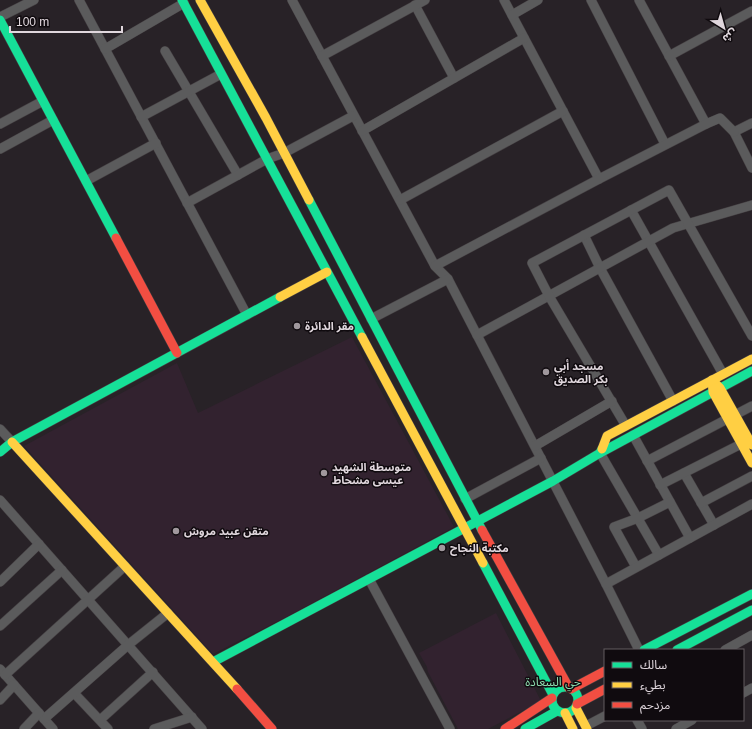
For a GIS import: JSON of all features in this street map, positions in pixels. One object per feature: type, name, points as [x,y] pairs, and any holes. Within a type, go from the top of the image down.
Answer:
[{"type":"street","points":[[34,0],[0,19],[177,353]]},
{"type":"street","points":[[79,0],[247,315]]},
{"type":"street","points":[[200,0],[284,153],[477,522],[570,688],[576,694],[576,706],[586,728],[604,717]]},
{"type":"street","points":[[292,0],[435,266],[448,279],[638,649]]},
{"type":"street","points":[[322,56],[424,0]]},
{"type":"street","points":[[504,0],[599,179]]},
{"type":"street","points":[[512,14],[538,0]]},
{"type":"street","points":[[590,0],[665,144]]},
{"type":"street","points":[[639,0],[706,124]]},
{"type":"street","points":[[105,48],[183,2],[552,696],[552,706],[561,712],[574,729]]},
{"type":"street","points":[[415,5],[454,78]]},
{"type":"street","points":[[668,56],[752,11]]},
{"type":"street","points":[[362,131],[524,38]]},
{"type":"street","points":[[165,51],[238,175]]},
{"type":"street","points":[[141,117],[221,74]]},
{"type":"street","points":[[0,124],[43,101]]},
{"type":"street","points":[[400,200],[563,111]]},
{"type":"street","points":[[187,203],[267,159],[284,153],[353,116]]},
{"type":"street","points":[[435,266],[665,144],[720,118],[734,132],[752,168]]},
{"type":"street","points":[[0,149],[53,120]]},
{"type":"street","points":[[734,132],[752,123]]},
{"type":"street","points":[[86,181],[156,143]]},
{"type":"street","points":[[626,426],[549,296],[532,263],[669,190],[752,336]]},
{"type":"street","points":[[477,335],[673,228],[752,205]]},
{"type":"street","points":[[631,210],[723,374]]},
{"type":"street","points":[[584,235],[600,268],[673,401]]},
{"type":"street","points":[[0,452],[12,442],[327,272]]},
{"type":"street","points":[[370,319],[448,279]]},
{"type":"street","points":[[600,453],[607,436],[752,359]]},
{"type":"street","points":[[213,662],[553,481],[600,453],[752,371]]},
{"type":"street","points":[[712,380],[731,417],[749,442],[752,463]]},
{"type":"street","points":[[535,446],[612,401]]},
{"type":"street","points":[[647,462],[752,406]]},
{"type":"street","points":[[0,429],[168,612],[272,729]]},
{"type":"street","points":[[633,435],[690,538]]},
{"type":"street","points":[[660,485],[749,442]]},
{"type":"street","points":[[600,453],[659,555]]},
{"type":"street","points":[[465,499],[541,458]]},
{"type":"street","points":[[684,473],[714,525]]},
{"type":"street","points":[[701,503],[752,476]]},
{"type":"street","points":[[0,500],[202,729]]},
{"type":"street","points":[[636,567],[614,527],[638,518],[670,502]]},
{"type":"street","points":[[606,584],[752,504]]},
{"type":"street","points":[[0,582],[39,544]]},
{"type":"street","points":[[53,729],[3,672],[125,566]]},
{"type":"street","points":[[0,626],[62,570]]},
{"type":"street","points":[[369,579],[450,729]]},
{"type":"street","points":[[646,649],[752,594]]},
{"type":"street","points":[[679,649],[752,610]]},
{"type":"street","points":[[24,729],[74,693],[168,612]]},
{"type":"street","points":[[727,649],[749,637],[752,646]]},
{"type":"street","points":[[505,729],[552,696],[558,689],[566,687],[570,688],[604,671]]},
{"type":"street","points":[[100,720],[153,672]]},
{"type":"street","points":[[0,700],[14,685]]},
{"type":"street","points":[[525,729],[561,712],[573,711],[576,706],[604,690]]},
{"type":"street","points":[[74,693],[108,729]]},
{"type":"street","points":[[154,729],[192,717]]},
{"type":"street","points":[[676,729],[691,723]]},
{"type":"shaded area","points":[[352,337],[454,527],[288,616],[213,654],[24,446],[177,363],[198,413]]},
{"type":"shaded area","points":[[496,613],[541,701],[488,729],[458,729],[419,653]]},
{"type":"traffic: fast","points":[[182,0],[362,337]]},
{"type":"traffic: fast","points":[[0,20],[116,238]]},
{"type":"traffic: fast","points":[[309,200],[482,530]]},
{"type":"traffic: fast","points":[[0,452],[12,442],[280,297]]},
{"type":"traffic: fast","points":[[602,449],[600,453],[752,371]]},
{"type":"traffic: fast","points":[[213,662],[553,481],[600,453]]},
{"type":"traffic: fast","points":[[483,563],[553,695]]},
{"type":"traffic: fast","points":[[646,649],[752,594]]},
{"type":"traffic: fast","points":[[679,649],[752,610]]},
{"type":"traffic: fast","points":[[565,687],[574,691],[578,700],[574,709],[565,713],[556,709],[552,700],[556,691],[565,687]]},
{"type":"traffic: fast","points":[[525,729],[557,711]]},
{"type":"traffic: slow","points":[[200,0],[266,118],[309,200]]},
{"type":"traffic: slow","points":[[280,297],[327,272]]},
{"type":"traffic: slow","points":[[362,337],[483,563]]},
{"type":"traffic: slow","points":[[602,449],[607,436],[752,359]]},
{"type":"traffic: slow","points":[[752,445],[720,388],[712,380],[713,392],[752,463]]},
{"type":"traffic: slow","points":[[12,442],[237,689]]},
{"type":"traffic: slow","points":[[576,708],[587,729]]},
{"type":"traffic: slow","points":[[565,713],[573,729]]},
{"type":"traffic: jam","points":[[116,238],[177,353]]},
{"type":"traffic: jam","points":[[482,530],[569,688]]},
{"type":"traffic: jam","points":[[571,689],[604,672]]},
{"type":"traffic: jam","points":[[237,689],[272,729]]},
{"type":"traffic: jam","points":[[577,704],[604,690]]},
{"type":"traffic: jam","points":[[505,729],[552,698]]},
{"type":"place","name":"مقر الدائرة","points":[[297,326]]},
{"type":"place","name":"مسجد أبي بكر الصديق","points":[[546,372]]},
{"type":"place","name":"متوسطة الشهيد عيسى مشحاط","points":[[324,473]]},
{"type":"place","name":"متقن عبيد مروش","points":[[176,531]]},
{"type":"place","name":"مكتبة النجاح","points":[[442,548]]},
{"type":"district","name":"حي السعادة","points":[[553,682]]}]
